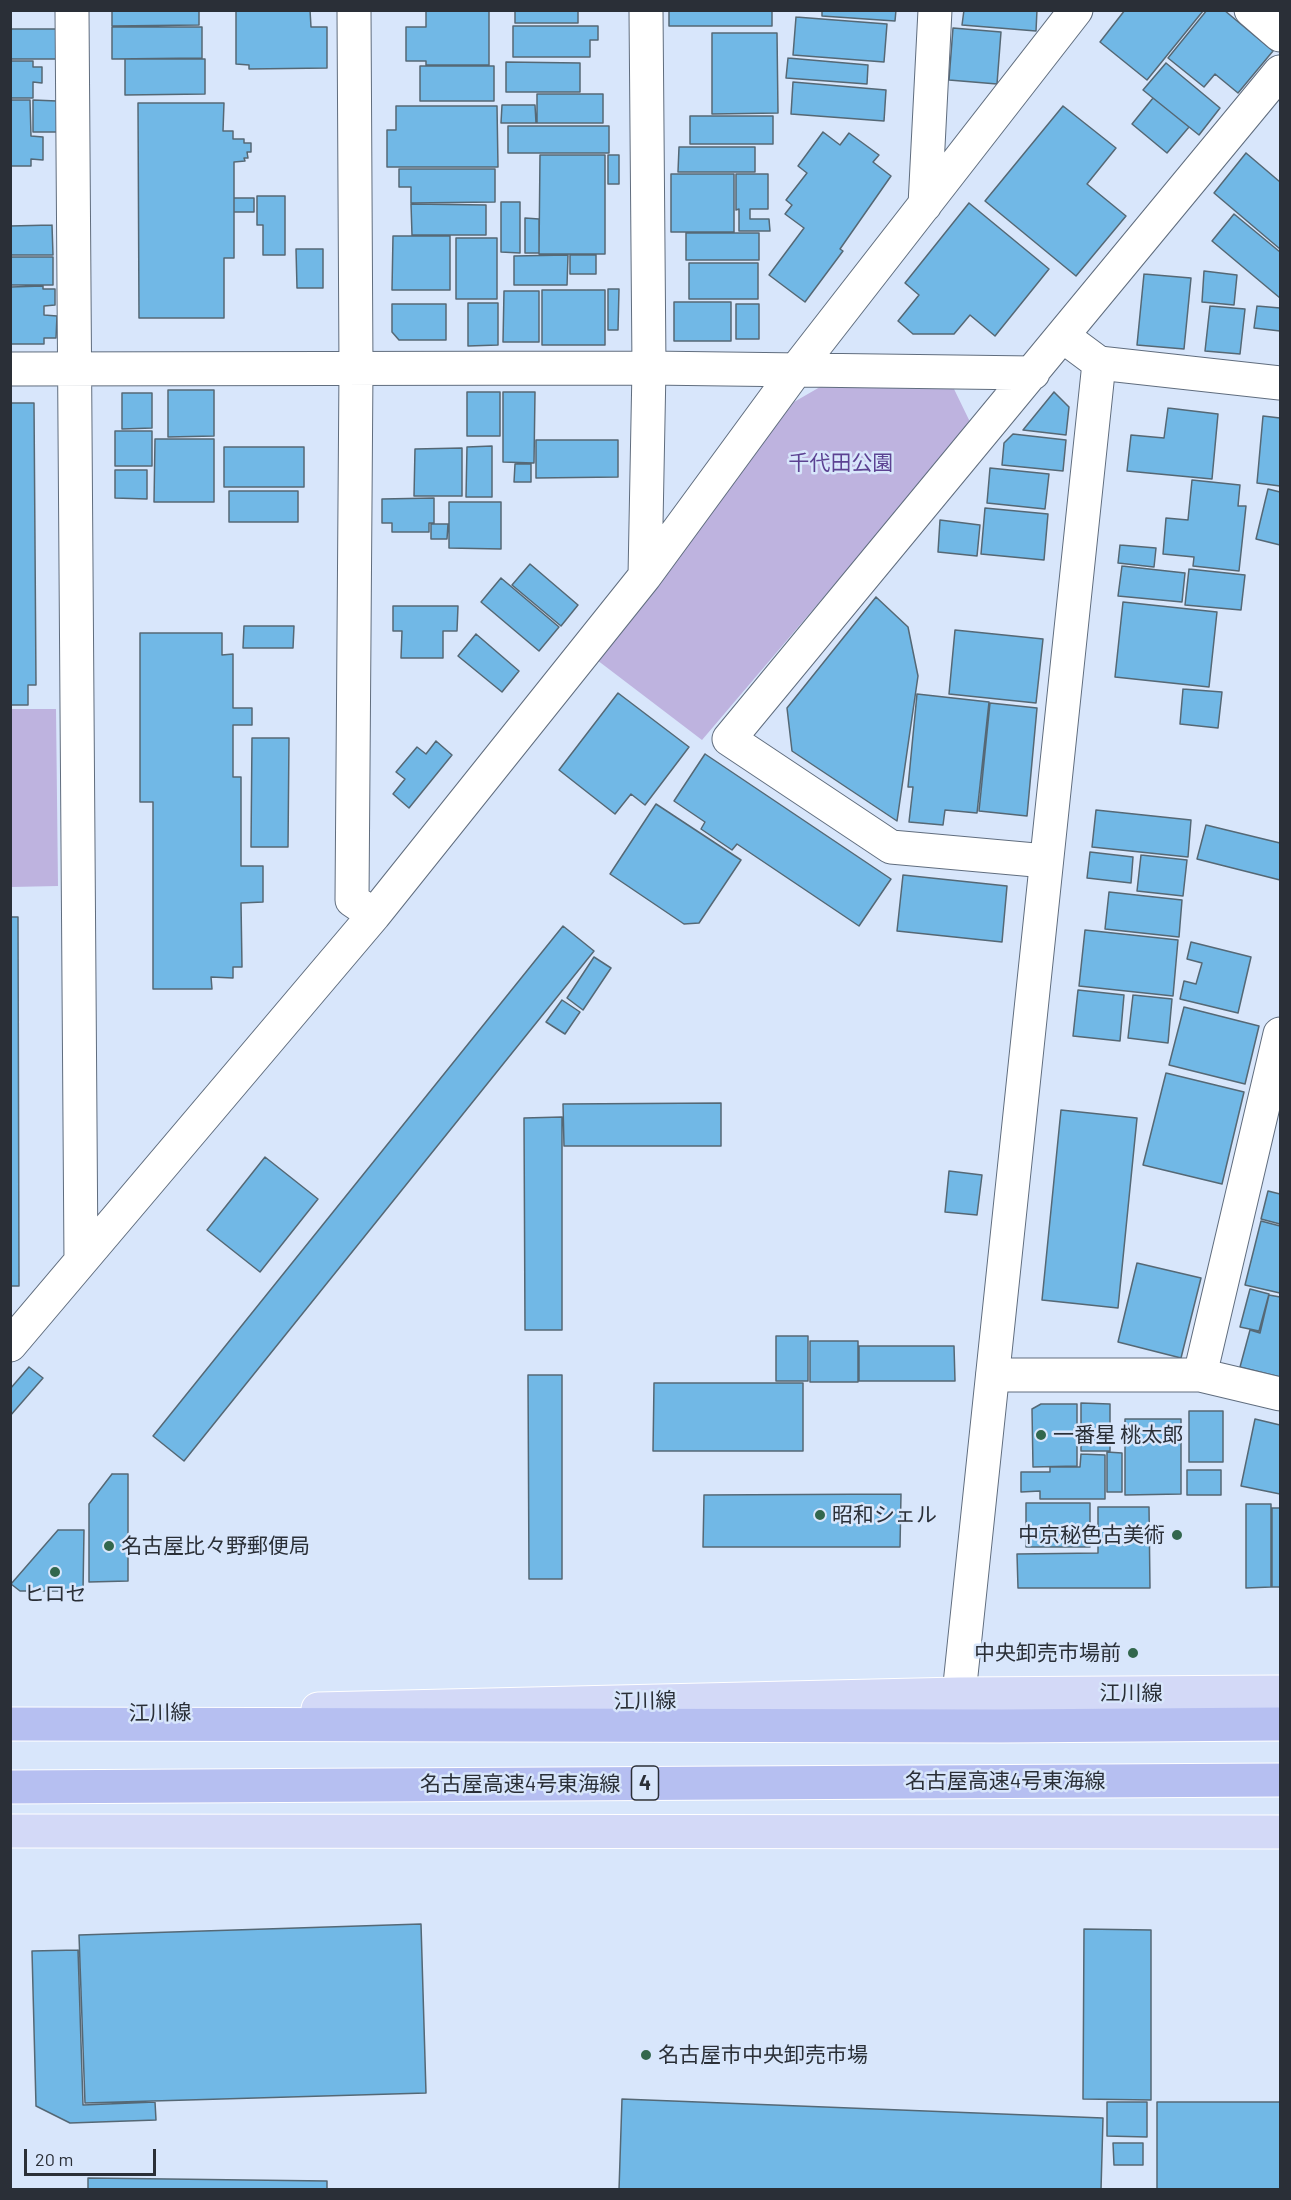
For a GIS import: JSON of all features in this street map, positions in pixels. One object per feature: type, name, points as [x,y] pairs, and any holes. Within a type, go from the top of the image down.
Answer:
[{"type":"highway","points":[[10,1724],[1013,1726],[1281,1724]]},
{"type":"highway","name":"名古屋高速4号東海線","points":[[10,1787],[1281,1780]]},
{"type":"main road","name":"江川線","points":[[10,1717],[959,1694],[1281,1692]]},
{"type":"main road","points":[[10,1831],[1281,1832]]},
{"type":"street","points":[[72,10],[81,1261]]},
{"type":"street","points":[[354,10],[356,369],[352,900],[374,915]]},
{"type":"street","points":[[645,576],[649,368],[646,10]]},
{"type":"street","points":[[925,205],[935,10]]},
{"type":"street","points":[[10,1346],[374,915],[645,576],[796,370],[1076,10]]},
{"type":"street","points":[[1251,10],[1281,35]]},
{"type":"street","points":[[1046,861],[891,847],[729,739],[1281,72]]},
{"type":"street","points":[[1064,337],[1099,363],[1281,383]]},
{"type":"street","points":[[959,1694],[1099,363]]},
{"type":"street","points":[[10,369],[649,368],[1033,374]]},
{"type":"street","points":[[1200,1374],[1279,1045]]},
{"type":"street","points":[[993,1374],[1200,1374],[1281,1394]]},
{"type":"green space","name":"千代田公園","points":[[820,387],[954,389],[971,424],[702,740],[597,660],[794,402]]},
{"type":"green space","points":[[11,709],[56,709],[58,886],[11,887]]},
{"type":"building","points":[[112,10],[199,10],[199,25],[112,26]]},
{"type":"building","points":[[236,10],[310,10],[311,27],[327,27],[327,68],[249,69],[249,65],[236,64]]},
{"type":"building","points":[[426,10],[489,10],[489,65],[426,65],[426,61],[406,61],[406,27],[426,27]]},
{"type":"building","points":[[515,10],[578,10],[578,23],[515,23]]},
{"type":"building","points":[[669,10],[772,10],[772,26],[669,26]]},
{"type":"building","points":[[822,10],[896,10],[895,21],[822,16]]},
{"type":"building","points":[[964,10],[1037,10],[1036,31],[962,25]]},
{"type":"building","points":[[1125,10],[1203,11],[1147,80],[1100,42]]},
{"type":"building","points":[[1207,10],[1224,10],[1273,51],[1238,93],[1215,74],[1204,87],[1168,58]]},
{"type":"building","points":[[796,17],[887,24],[884,62],[793,55]]},
{"type":"building","points":[[513,26],[598,26],[598,40],[590,40],[590,57],[513,57]]},
{"type":"building","points":[[112,27],[202,27],[202,58],[112,59]]},
{"type":"building","points":[[953,28],[1001,32],[997,84],[949,80]]},
{"type":"building","points":[[10,29],[60,29],[60,59],[10,59]]},
{"type":"building","points":[[712,33],[777,33],[778,113],[712,114]]},
{"type":"building","points":[[788,58],[868,65],[867,84],[786,78]]},
{"type":"building","points":[[125,59],[205,59],[205,94],[125,95]]},
{"type":"building","points":[[10,61],[33,61],[33,67],[42,67],[42,83],[33,82],[33,98],[10,98]]},
{"type":"building","points":[[506,62],[580,63],[580,92],[506,92]]},
{"type":"building","points":[[1166,63],[1220,108],[1199,135],[1143,90]]},
{"type":"building","points":[[420,66],[494,66],[494,101],[420,101]]},
{"type":"building","points":[[793,82],[886,90],[884,121],[791,114]]},
{"type":"building","points":[[537,94],[603,94],[603,123],[537,123]]},
{"type":"building","points":[[1153,98],[1189,127],[1167,153],[1132,124]]},
{"type":"building","points":[[10,100],[30,100],[31,136],[43,137],[43,160],[31,159],[31,166],[10,166]]},
{"type":"building","points":[[33,100],[57,101],[57,132],[33,132]]},
{"type":"building","points":[[138,103],[224,103],[223,131],[233,131],[233,139],[244,139],[244,143],[251,143],[251,152],[247,152],[248,158],[244,158],[245,161],[234,162],[234,258],[224,258],[224,318],[139,318]]},
{"type":"building","points":[[502,105],[535,105],[536,123],[501,123]]},
{"type":"building","points":[[396,106],[497,106],[498,167],[387,167],[387,130],[396,130]]},
{"type":"building","points":[[1063,106],[1116,148],[1087,184],[1126,216],[1076,276],[985,201]]},
{"type":"building","points":[[690,116],[773,116],[773,144],[690,144]]},
{"type":"building","points":[[508,126],[609,126],[609,153],[508,153]]},
{"type":"building","points":[[823,132],[840,145],[849,133],[879,155],[873,162],[891,176],[840,249],[843,251],[805,302],[769,275],[804,228],[785,214],[792,205],[786,200],[807,173],[798,166]]},
{"type":"building","points":[[679,147],[755,147],[755,172],[678,172]]},
{"type":"building","points":[[1246,153],[1280,182],[1280,249],[1214,193]]},
{"type":"building","points":[[540,155],[605,155],[605,254],[539,254]]},
{"type":"building","points":[[608,155],[619,155],[619,184],[608,184]]},
{"type":"building","points":[[399,169],[495,169],[495,202],[411,203],[411,187],[399,187]]},
{"type":"building","points":[[671,174],[734,174],[734,232],[671,232]]},
{"type":"building","points":[[736,174],[768,174],[768,209],[750,209],[750,219],[769,219],[770,231],[739,231],[739,209],[736,210]]},
{"type":"building","points":[[257,196],[285,196],[285,255],[263,255],[263,225],[257,225]]},
{"type":"building","points":[[234,198],[254,198],[254,212],[234,212]]},
{"type":"building","points":[[501,202],[520,202],[520,253],[501,252]]},
{"type":"building","points":[[969,203],[1049,269],[995,336],[970,315],[954,334],[913,334],[898,321],[919,295],[905,283]]},
{"type":"building","points":[[411,204],[486,205],[486,235],[412,235]]},
{"type":"building","points":[[1234,214],[1280,252],[1280,298],[1212,241]]},
{"type":"building","points":[[525,218],[539,219],[539,253],[525,253]]},
{"type":"building","points":[[52,225],[53,255],[10,255],[10,226]]},
{"type":"building","points":[[686,233],[759,233],[759,260],[686,260]]},
{"type":"building","points":[[393,236],[450,236],[450,290],[392,290]]},
{"type":"building","points":[[456,238],[497,238],[497,299],[456,299]]},
{"type":"building","points":[[296,249],[323,249],[323,288],[297,288]]},
{"type":"building","points":[[568,255],[567,285],[514,285],[514,256]]},
{"type":"building","points":[[570,255],[596,255],[596,274],[570,274]]},
{"type":"building","points":[[10,257],[53,257],[53,285],[10,285]]},
{"type":"building","points":[[689,263],[758,263],[758,299],[689,299]]},
{"type":"building","points":[[1204,271],[1237,275],[1234,305],[1202,302]]},
{"type":"building","points":[[1144,274],[1191,278],[1184,349],[1137,345]]},
{"type":"building","points":[[43,286],[43,289],[55,289],[55,305],[44,306],[44,315],[57,316],[56,338],[44,338],[44,344],[10,344],[10,287]]},
{"type":"building","points":[[608,289],[619,289],[618,330],[608,330]]},
{"type":"building","points":[[542,290],[605,290],[605,345],[542,345]]},
{"type":"building","points":[[504,291],[539,291],[539,342],[503,342]]},
{"type":"building","points":[[674,302],[731,302],[731,341],[674,341]]},
{"type":"building","points":[[468,303],[498,303],[498,345],[468,346]]},
{"type":"building","points":[[392,304],[446,304],[446,340],[399,340],[392,332]]},
{"type":"building","points":[[736,304],[759,304],[759,339],[736,339]]},
{"type":"building","points":[[1210,306],[1245,309],[1240,354],[1205,351]]},
{"type":"building","points":[[1257,306],[1280,308],[1280,331],[1254,328]]},
{"type":"building","points":[[168,390],[214,390],[214,436],[168,437]]},
{"type":"building","points":[[467,392],[500,392],[500,436],[467,436]]},
{"type":"building","points":[[503,392],[535,392],[534,463],[503,462]]},
{"type":"building","points":[[1054,392],[1069,407],[1066,435],[1023,430]]},
{"type":"building","points":[[122,393],[152,393],[152,428],[122,429]]},
{"type":"building","points":[[10,403],[34,403],[36,685],[28,685],[28,705],[10,705]]},
{"type":"building","points":[[1168,408],[1218,414],[1212,479],[1127,471],[1131,435],[1164,438]]},
{"type":"building","points":[[1263,416],[1280,418],[1280,486],[1257,483]]},
{"type":"building","points":[[115,431],[152,431],[152,466],[115,466]]},
{"type":"building","points":[[1013,434],[1066,440],[1063,471],[1002,465],[1004,443]]},
{"type":"building","points":[[155,439],[214,439],[214,502],[154,502]]},
{"type":"building","points":[[536,440],[618,440],[618,477],[536,478]]},
{"type":"building","points":[[492,446],[492,497],[466,497],[467,447]]},
{"type":"building","points":[[224,447],[304,447],[304,487],[224,487]]},
{"type":"building","points":[[462,448],[462,496],[414,496],[415,449]]},
{"type":"building","points":[[515,464],[531,464],[531,482],[514,482]]},
{"type":"building","points":[[990,468],[1049,474],[1045,509],[987,503]]},
{"type":"building","points":[[115,470],[147,470],[147,499],[115,498]]},
{"type":"building","points":[[1192,480],[1240,485],[1238,506],[1246,506],[1239,571],[1193,566],[1194,557],[1163,554],[1166,518],[1188,520]]},
{"type":"building","points":[[1268,489],[1280,492],[1280,545],[1256,539]]},
{"type":"building","points":[[229,491],[298,491],[298,522],[229,522]]},
{"type":"building","points":[[434,498],[434,523],[429,523],[429,532],[392,532],[392,523],[382,523],[382,499]]},
{"type":"building","points":[[449,502],[501,502],[501,549],[449,548]]},
{"type":"building","points":[[985,508],[1048,514],[1044,560],[981,554]]},
{"type":"building","points":[[940,520],[980,525],[977,556],[938,552]]},
{"type":"building","points":[[431,524],[448,524],[447,539],[431,539]]},
{"type":"building","points":[[1120,545],[1156,548],[1154,567],[1118,563]]},
{"type":"building","points":[[530,564],[578,605],[561,626],[512,585]]},
{"type":"building","points":[[1122,566],[1185,573],[1182,602],[1118,596]]},
{"type":"building","points":[[1189,569],[1245,575],[1241,610],[1185,605]]},
{"type":"building","points":[[501,578],[559,627],[539,651],[481,602]]},
{"type":"building","points":[[876,597],[908,627],[918,676],[897,821],[792,751],[787,708]]},
{"type":"building","points":[[1123,602],[1217,612],[1209,687],[1115,677]]},
{"type":"building","points":[[393,606],[458,606],[457,631],[443,631],[443,658],[401,658],[402,631],[393,631]]},
{"type":"building","points":[[244,626],[294,626],[293,648],[243,648]]},
{"type":"building","points":[[955,630],[1043,639],[1036,703],[949,694]]},
{"type":"building","points":[[140,633],[222,633],[222,655],[233,654],[233,708],[252,708],[252,725],[233,725],[233,777],[241,777],[241,866],[263,866],[263,902],[241,903],[242,967],[233,967],[233,978],[211,977],[212,989],[153,989],[153,802],[140,802]]},
{"type":"building","points":[[476,634],[519,671],[502,692],[458,656]]},
{"type":"building","points":[[1183,689],[1222,692],[1218,728],[1180,724]]},
{"type":"building","points":[[618,693],[689,747],[645,805],[631,794],[615,814],[559,770]]},
{"type":"building","points":[[917,694],[989,702],[977,813],[945,810],[943,825],[909,822],[913,787],[908,787]]},
{"type":"building","points":[[990,703],[1037,708],[1027,816],[979,811]]},
{"type":"building","points":[[252,738],[289,738],[288,847],[251,847]]},
{"type":"building","points":[[436,741],[452,755],[409,808],[393,794],[405,779],[396,772],[417,747],[426,754]]},
{"type":"building","points":[[705,754],[891,879],[859,926],[737,844],[732,850],[701,829],[705,822],[674,801]]},
{"type":"building","points":[[656,804],[741,860],[699,923],[684,924],[610,874]]},
{"type":"building","points":[[1096,810],[1191,820],[1188,857],[1092,847]]},
{"type":"building","points":[[1206,825],[1280,843],[1280,880],[1197,859]]},
{"type":"building","points":[[1090,852],[1133,857],[1131,883],[1087,878]]},
{"type":"building","points":[[1141,855],[1187,860],[1183,896],[1137,891]]},
{"type":"building","points":[[903,875],[1007,886],[1002,942],[897,931]]},
{"type":"building","points":[[1109,892],[1182,900],[1179,937],[1105,929]]},
{"type":"building","points":[[10,917],[18,917],[19,1286],[10,1286]]},
{"type":"building","points":[[563,926],[594,951],[184,1461],[153,1436]]},
{"type":"building","points":[[1085,930],[1178,940],[1173,996],[1079,986]]},
{"type":"building","points":[[1191,942],[1251,957],[1238,1013],[1180,999],[1184,981],[1196,984],[1202,963],[1187,959]]},
{"type":"building","points":[[594,957],[611,968],[583,1010],[567,998]]},
{"type":"building","points":[[1078,990],[1124,995],[1120,1041],[1073,1036]]},
{"type":"building","points":[[1133,995],[1172,999],[1168,1043],[1128,1038]]},
{"type":"building","points":[[562,1000],[580,1012],[565,1034],[546,1022]]},
{"type":"building","points":[[1184,1007],[1259,1026],[1245,1084],[1169,1065]]},
{"type":"building","points":[[1166,1073],[1244,1092],[1222,1184],[1143,1165]]},
{"type":"building","points":[[721,1103],[721,1146],[564,1146],[563,1104]]},
{"type":"building","points":[[1061,1110],[1137,1118],[1118,1308],[1042,1300]]},
{"type":"building","points":[[562,1117],[562,1330],[525,1330],[524,1118]]},
{"type":"building","points":[[265,1157],[318,1199],[260,1272],[207,1230]]},
{"type":"building","points":[[949,1171],[982,1175],[977,1215],[945,1212]]},
{"type":"building","points":[[1268,1191],[1280,1194],[1280,1224],[1261,1219]]},
{"type":"building","points":[[1261,1221],[1280,1226],[1280,1293],[1245,1285]]},
{"type":"building","points":[[1137,1263],[1201,1278],[1181,1358],[1118,1342]]},
{"type":"building","points":[[1250,1289],[1269,1294],[1259,1331],[1240,1327]]},
{"type":"building","points":[[1269,1295],[1280,1297],[1280,1377],[1240,1367],[1250,1330],[1260,1333]]},
{"type":"building","points":[[776,1336],[808,1336],[808,1381],[776,1381]]},
{"type":"building","points":[[810,1341],[858,1341],[858,1382],[810,1382]]},
{"type":"building","points":[[859,1346],[954,1346],[955,1381],[859,1381]]},
{"type":"building","points":[[29,1367],[43,1378],[10,1416],[10,1389]]},
{"type":"building","points":[[528,1375],[562,1375],[562,1579],[529,1579]]},
{"type":"building","points":[[654,1383],[803,1383],[803,1451],[653,1451]]},
{"type":"building","points":[[1081,1403],[1110,1404],[1110,1451],[1081,1451]]},
{"type":"building","points":[[1041,1404],[1077,1404],[1077,1466],[1033,1467],[1032,1409]]},
{"type":"building","points":[[1189,1411],[1223,1411],[1223,1462],[1189,1462]]},
{"type":"building","points":[[1125,1419],[1181,1419],[1181,1494],[1125,1495]]},
{"type":"building","points":[[1255,1419],[1280,1425],[1280,1494],[1241,1486]]},
{"type":"building","points":[[1107,1452],[1122,1453],[1122,1492],[1107,1492]]},
{"type":"building","points":[[1081,1454],[1105,1455],[1105,1499],[1040,1499],[1040,1491],[1021,1492],[1021,1472],[1050,1472],[1050,1467],[1080,1467]]},
{"type":"building","points":[[1187,1470],[1221,1470],[1221,1495],[1187,1495]]},
{"type":"building","points":[[112,1474],[128,1474],[128,1581],[89,1582],[89,1504]]},
{"type":"building","points":[[901,1494],[900,1547],[703,1547],[704,1495]]},
{"type":"building","points":[[1026,1503],[1090,1503],[1090,1547],[1026,1547]]},
{"type":"building","points":[[1246,1504],[1271,1504],[1271,1587],[1246,1588]]},
{"type":"building","points":[[1098,1507],[1149,1507],[1150,1588],[1018,1588],[1017,1554],[1098,1553]]},
{"type":"building","points":[[1272,1508],[1280,1508],[1280,1587],[1272,1587]]},
{"type":"building","points":[[58,1530],[84,1530],[83,1591],[20,1591],[11,1584]]},
{"type":"building","points":[[421,1924],[426,2093],[85,2103],[79,1935]]},
{"type":"building","points":[[1084,1929],[1151,1930],[1151,2100],[1083,2099]]},
{"type":"building","points":[[78,1950],[83,2105],[155,2102],[156,2120],[70,2123],[36,2106],[32,1951]]},
{"type":"building","points":[[622,2099],[1103,2118],[1101,2190],[619,2190]]},
{"type":"building","points":[[1107,2102],[1147,2102],[1147,2137],[1107,2136]]},
{"type":"building","points":[[1157,2102],[1280,2102],[1280,2190],[1157,2190]]},
{"type":"building","points":[[1113,2143],[1143,2143],[1143,2165],[1114,2165]]},
{"type":"building","points":[[88,2178],[327,2181],[327,2190],[88,2190]]},
{"type":"place","name":"一番星 桃太郎","points":[[1041,1435]]},
{"type":"place","name":"昭和シェル","points":[[820,1515]]},
{"type":"place","name":"中京秘色古美術","points":[[1177,1535]]},
{"type":"place","name":"名古屋比々野郵便局","points":[[109,1546]]},
{"type":"place","name":"ヒロセ","points":[[55,1572]]},
{"type":"place","name":"中央卸売市場前","points":[[1133,1653]]},
{"type":"place","name":"名古屋市中央卸売市場","points":[[646,2055]]}]
